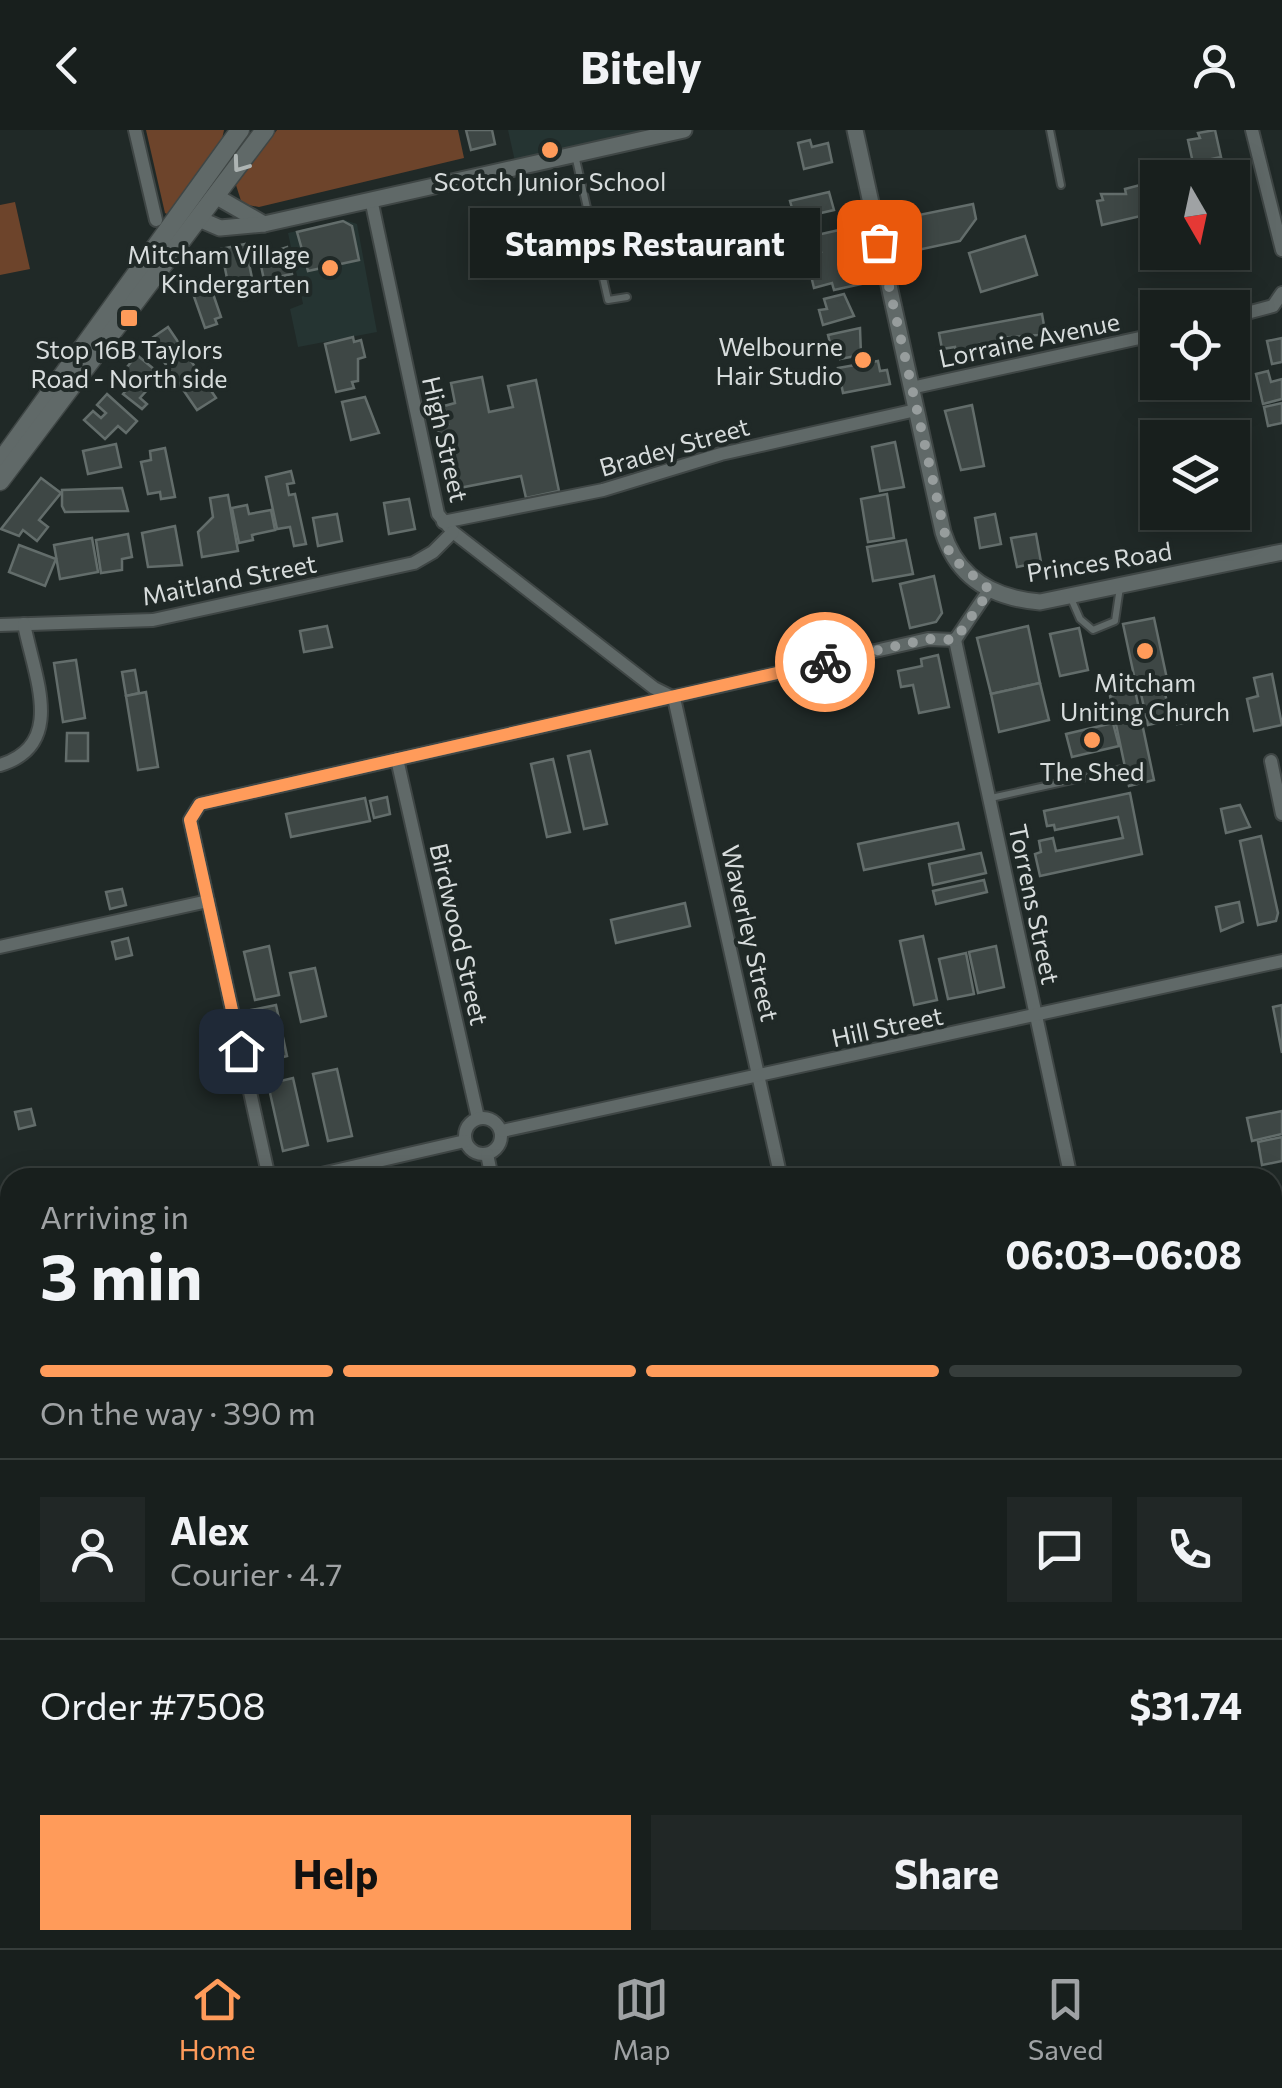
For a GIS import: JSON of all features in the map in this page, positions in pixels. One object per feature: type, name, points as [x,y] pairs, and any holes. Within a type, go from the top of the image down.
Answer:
[{"type":"main road","points":[[0,463],[240,130]]},
{"type":"main road","points":[[0,480],[263,131]]},
{"type":"main road","points":[[200,184],[217,197]]},
{"type":"main road","points":[[182,207],[199,218]]},
{"type":"street","points":[[135,130],[156,220]]},
{"type":"street","points":[[199,218],[220,228],[264,224],[684,130]]},
{"type":"street","points":[[267,1168],[190,820],[193,810],[210,800],[928,639],[955,640],[990,590],[950,556],[854,130]]},
{"type":"street","points":[[1252,130],[1282,250]]},
{"type":"street","points":[[217,197],[264,224]]},
{"type":"street","name":"High Street","points":[[372,199],[434,505],[448,527],[654,688],[674,698]]},
{"type":"street","points":[[1250,312],[1272,306],[1282,293]]},
{"type":"street","name":"Lorraine Avenue","points":[[911,388],[1140,338]]},
{"type":"street","name":"Bradey Street","points":[[448,527],[592,492],[721,454],[916,410]]},
{"type":"street","name":"Maitland Street","points":[[0,624],[153,620],[414,563],[434,552],[448,527]]},
{"type":"street","name":"Princes Road","points":[[990,590],[1011,599],[1040,602],[1282,552]]},
{"type":"street","points":[[0,765],[27,755],[41,732],[24,624]]},
{"type":"street","name":"Torrens Street","points":[[955,640],[1069,1168]]},
{"type":"street","name":"Waverley Street","points":[[674,698],[780,1168]]},
{"type":"street","name":"Birdwood Street","points":[[397,759],[478,1118]]},
{"type":"street","points":[[1270,761],[1282,814]]},
{"type":"street","points":[[0,948],[208,900]]},
{"type":"street","name":"Hill Street","points":[[502,1130],[1282,960]]},
{"type":"street","points":[[478,1118],[488,1118],[502,1130],[501,1142],[487,1154],[471,1150],[465,1141],[466,1130],[478,1118]]},
{"type":"street","points":[[348,1168],[465,1141]]},
{"type":"street","points":[[487,1154],[490,1168]]},
{"type":"lane","points":[[1050,130],[1061,185]]},
{"type":"lane","points":[[575,153],[608,300],[628,296]]},
{"type":"lane","points":[[1070,596],[1080,619],[1094,630],[1102,629],[1115,621],[1120,609],[1120,586]]},
{"type":"lane","points":[[988,799],[1122,769]]},
{"type":"shaded area","points":[[146,130],[224,130],[221,144],[171,216],[165,213]]},
{"type":"shaded area","points":[[277,130],[458,130],[464,158],[259,207],[242,204],[236,185]]},
{"type":"shaded area","name":"Scotch Junior School","points":[[508,130],[684,130],[516,166]]},
{"type":"shaded area","points":[[15,202],[30,269],[0,275],[0,205]]},
{"type":"shaded area","name":"Mitcham Village Kindergarten","points":[[344,220],[357,224],[377,332],[298,347],[290,309],[303,304],[288,233]]},
{"type":"building","points":[[466,130],[492,130],[495,144],[471,150]]},
{"type":"building","points":[[1215,130],[1221,157],[1192,160],[1188,140],[1200,138],[1198,133]]},
{"type":"building","points":[[810,140],[812,147],[828,143],[832,162],[804,169],[798,143]]},
{"type":"building","points":[[1140,185],[1140,216],[1102,225],[1097,201],[1103,200],[1101,194],[1126,194],[1125,189]]},
{"type":"building","points":[[829,192],[834,210],[795,219],[790,201]]},
{"type":"building","points":[[973,204],[976,219],[960,241],[913,251],[911,243],[904,245],[900,224],[907,223],[904,218]]},
{"type":"building","points":[[343,221],[352,226],[359,260],[308,271],[297,232]]},
{"type":"building","points":[[839,230],[843,245],[861,241],[868,272],[858,275],[861,284],[834,290],[832,283],[814,288],[806,255],[821,252],[817,235]]},
{"type":"building","points":[[1025,236],[1037,275],[981,292],[969,253]]},
{"type":"building","points":[[245,244],[252,278],[228,283],[221,249]]},
{"type":"building","points":[[287,247],[292,274],[264,280],[259,256]]},
{"type":"building","points":[[209,282],[221,317],[215,319],[217,324],[205,328],[191,288]]},
{"type":"building","points":[[844,294],[854,316],[823,325],[819,310],[827,309],[824,299]]},
{"type":"building","points":[[1042,314],[1045,331],[1038,335],[1000,338],[1001,344],[979,348],[979,344],[956,352],[955,347],[942,349],[939,333]]},
{"type":"building","points":[[168,327],[216,398],[197,410],[149,340]]},
{"type":"building","points":[[860,328],[861,355],[840,359],[838,349],[832,351],[828,335]]},
{"type":"building","points":[[353,337],[354,342],[361,340],[365,357],[358,359],[358,381],[352,382],[354,388],[336,392],[325,344]]},
{"type":"building","points":[[1282,338],[1282,362],[1272,364],[1267,341]]},
{"type":"building","points":[[137,355],[155,370],[144,384],[149,388],[140,398],[147,404],[142,409],[123,394],[128,388],[117,379]]},
{"type":"building","points":[[878,361],[880,371],[887,370],[890,384],[843,393],[838,368]]},
{"type":"building","points":[[1268,371],[1271,382],[1282,379],[1282,399],[1263,404],[1256,374]]},
{"type":"building","points":[[482,377],[489,412],[513,407],[508,386],[536,380],[559,491],[526,498],[521,476],[449,490],[443,463],[449,462],[436,426],[448,424],[444,406],[455,403],[451,383]]},
{"type":"building","points":[[107,394],[137,421],[126,433],[118,426],[105,439],[84,420],[93,411],[101,418],[106,413],[97,405]]},
{"type":"building","points":[[365,397],[379,433],[351,440],[342,402]]},
{"type":"building","points":[[1282,403],[1282,423],[1268,426],[1264,407]]},
{"type":"building","points":[[972,405],[984,466],[961,470],[945,411]]},
{"type":"building","points":[[895,442],[904,487],[880,491],[872,447]]},
{"type":"building","points":[[116,444],[121,467],[88,474],[83,451]]},
{"type":"building","points":[[165,448],[175,497],[161,499],[160,492],[148,494],[141,462],[151,460],[150,451]]},
{"type":"building","points":[[291,471],[294,483],[287,484],[289,495],[295,494],[306,544],[294,546],[290,527],[277,529],[266,477]]},
{"type":"building","points":[[41,478],[61,493],[39,520],[48,527],[37,541],[23,530],[19,536],[1,529]]},
{"type":"building","points":[[122,488],[128,511],[65,512],[62,506],[62,490]]},
{"type":"building","points":[[887,494],[894,538],[868,542],[861,499]]},
{"type":"building","points":[[228,495],[238,551],[202,557],[198,532],[213,517],[210,498]]},
{"type":"building","points":[[409,499],[415,529],[389,534],[384,503]]},
{"type":"building","points":[[247,505],[249,514],[271,510],[275,530],[252,535],[253,540],[239,543],[232,508]]},
{"type":"building","points":[[337,514],[342,541],[318,546],[313,518]]},
{"type":"building","points":[[995,514],[1001,544],[980,548],[975,518]]},
{"type":"building","points":[[175,526],[182,565],[148,567],[142,533]]},
{"type":"building","points":[[128,534],[132,557],[122,559],[122,570],[101,573],[96,540]]},
{"type":"building","points":[[1036,534],[1041,562],[1017,567],[1011,538]]},
{"type":"building","points":[[92,538],[98,572],[60,579],[54,545]]},
{"type":"building","points":[[906,540],[913,574],[873,581],[867,547]]},
{"type":"building","points":[[19,545],[56,559],[45,586],[9,572]]},
{"type":"building","points":[[934,576],[942,613],[936,622],[910,628],[900,584]]},
{"type":"building","name":"Mitcham Uniting Church","points":[[1154,618],[1167,679],[1136,685],[1123,624]]},
{"type":"building","points":[[327,626],[332,647],[304,652],[300,631]]},
{"type":"building","points":[[1028,626],[1040,683],[991,694],[977,638]]},
{"type":"building","points":[[1079,628],[1088,670],[1060,676],[1050,634]]},
{"type":"building","points":[[938,655],[949,707],[919,713],[913,685],[901,687],[898,671],[922,666],[921,659]]},
{"type":"building","points":[[76,660],[85,718],[63,722],[54,663]]},
{"type":"building","points":[[135,670],[139,693],[126,696],[122,672]]},
{"type":"building","points":[[1272,674],[1282,725],[1254,731],[1247,699],[1258,696],[1254,678]]},
{"type":"building","points":[[1040,683],[1049,720],[999,732],[991,694]]},
{"type":"building","points":[[1164,689],[1171,720],[1148,725],[1141,694]]},
{"type":"building","points":[[1135,690],[1154,780],[1129,786],[1110,696]]},
{"type":"building","points":[[146,692],[158,767],[138,770],[126,696]]},
{"type":"building","points":[[1186,706],[1189,722],[1177,724],[1174,709]]},
{"type":"building","name":"The Shed","points":[[1113,723],[1119,746],[1072,757],[1066,734]]},
{"type":"building","points":[[67,733],[88,733],[88,761],[66,761]]},
{"type":"building","points":[[590,751],[607,824],[584,829],[568,756]]},
{"type":"building","points":[[553,759],[570,832],[547,837],[531,764]]},
{"type":"building","points":[[1130,793],[1142,854],[1040,876],[1035,854],[1041,852],[1039,841],[1053,838],[1056,851],[1123,838],[1118,817],[1055,830],[1054,825],[1047,826],[1044,811]]},
{"type":"building","points":[[387,797],[390,814],[374,818],[370,801]]},
{"type":"building","points":[[365,798],[370,821],[291,837],[286,814]]},
{"type":"building","points":[[1240,805],[1250,827],[1226,833],[1221,809]]},
{"type":"building","points":[[958,823],[964,849],[864,870],[858,844]]},
{"type":"building","points":[[1261,836],[1278,913],[1276,921],[1258,925],[1240,841]]},
{"type":"building","points":[[981,853],[986,873],[933,885],[929,864]]},
{"type":"building","points":[[984,880],[987,892],[936,904],[933,891]]},
{"type":"building","points":[[122,889],[126,905],[110,909],[106,892]]},
{"type":"building","points":[[1239,902],[1243,922],[1221,931],[1216,907]]},
{"type":"building","points":[[685,903],[690,926],[616,943],[611,920]]},
{"type":"building","points":[[923,936],[937,1000],[914,1005],[900,941]]},
{"type":"building","points":[[128,938],[132,955],[116,959],[112,942]]},
{"type":"building","points":[[269,946],[279,995],[255,1000],[244,952]]},
{"type":"building","points":[[996,946],[1004,987],[978,993],[969,952]]},
{"type":"building","points":[[966,953],[974,994],[948,999],[939,959]]},
{"type":"building","points":[[315,968],[326,1016],[301,1022],[290,973]]},
{"type":"building","points":[[276,1005],[287,1056],[263,1062],[251,1010]]},
{"type":"building","points":[[1282,1005],[1282,1053],[1273,1007]]},
{"type":"building","points":[[337,1069],[352,1136],[328,1141],[313,1074]]},
{"type":"building","points":[[293,1078],[308,1145],[283,1151],[268,1084]]},
{"type":"building","points":[[31,1109],[35,1125],[19,1129],[15,1112]]},
{"type":"building","points":[[1282,1111],[1282,1134],[1252,1141],[1247,1118]]},
{"type":"building","points":[[1282,1137],[1282,1161],[1262,1165],[1258,1142]]},
{"type":"way so far","points":[[825,662],[928,639],[955,640],[990,590],[967,575],[950,556],[879,242]]},
{"type":"place","name":"Scotch Junior School","points":[[550,150]]},
{"type":"place","name":"Stamps Restaurant","points":[[879,242]]},
{"type":"place","name":"Mitcham Village Kindergarten","points":[[330,268]]},
{"type":"place","name":"Stop 16B Taylors Road - North side","points":[[129,318]]},
{"type":"place","name":"Welbourne Hair Studio","points":[[863,360]]},
{"type":"place","name":"Mitcham Uniting Church","points":[[1145,651]]},
{"type":"place","name":"The Shed","points":[[1092,740]]},
{"type":"route","points":[[241,1051],[190,820],[200,804],[825,662]]}]
